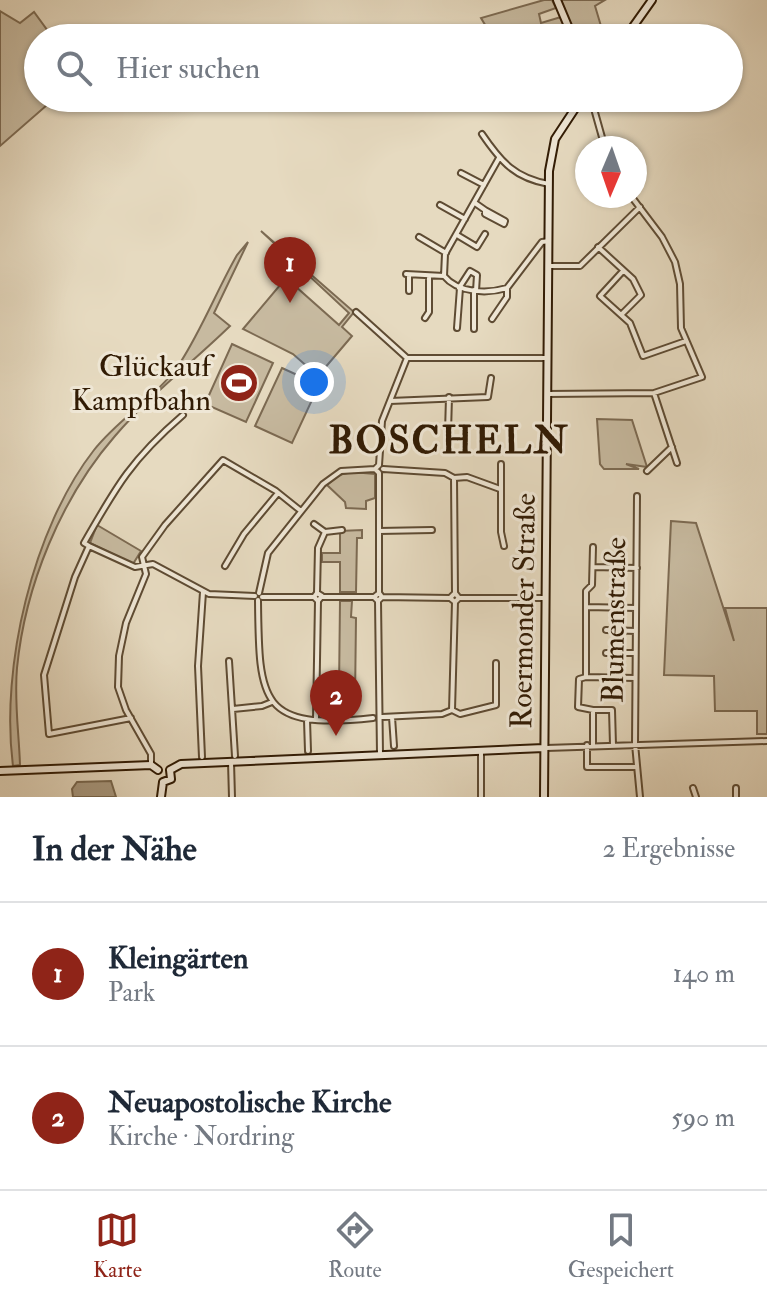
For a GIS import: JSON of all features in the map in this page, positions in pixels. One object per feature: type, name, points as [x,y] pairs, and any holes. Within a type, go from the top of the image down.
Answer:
[{"type":"main road","points":[[557,0],[567,24]]},
{"type":"main road","points":[[635,24],[652,0]]},
{"type":"main road","name":"Roermonder Straße","points":[[544,797],[549,184],[555,139],[573,112]]},
{"type":"main road","points":[[170,770],[181,764],[233,759],[544,748]]},
{"type":"main road","points":[[0,771],[151,765],[158,770]]},
{"type":"main road","points":[[158,770],[164,767],[170,770]]},
{"type":"main road","points":[[158,770],[157,777],[163,782]]},
{"type":"main road","points":[[163,782],[171,779],[170,770]]},
{"type":"main road","points":[[161,797],[163,782]]},
{"type":"street","points":[[595,112],[602,136]]},
{"type":"street","points":[[482,134],[499,158],[522,177],[549,184]]},
{"type":"street","points":[[499,158],[442,261],[444,276],[459,288],[507,288]]},
{"type":"street","points":[[461,173],[484,185]]},
{"type":"street","points":[[475,203],[505,221],[504,224],[485,214],[485,210]]},
{"type":"street","points":[[440,205],[465,219]]},
{"type":"street","points":[[548,266],[580,266],[639,208]]},
{"type":"street","points":[[547,394],[654,393],[702,377],[681,328],[680,284],[675,262],[641,208]]},
{"type":"street","points":[[457,235],[477,247],[485,234]]},
{"type":"street","points":[[419,237],[446,253]]},
{"type":"street","points":[[492,319],[507,297],[507,288],[542,242],[549,241]]},
{"type":"street","points":[[598,247],[623,271],[641,295],[622,314]]},
{"type":"street","points":[[457,328],[459,288],[470,271],[477,275],[474,329]]},
{"type":"street","points":[[623,271],[600,296],[630,323],[643,356],[686,341]]},
{"type":"street","points":[[409,291],[408,274],[429,278],[444,276]]},
{"type":"street","points":[[425,318],[429,312],[429,278]]},
{"type":"street","points":[[356,312],[407,358],[548,358]]},
{"type":"street","points":[[380,754],[380,431],[407,358]]},
{"type":"street","points":[[390,401],[425,402],[449,397],[488,397],[491,378]]},
{"type":"street","points":[[654,393],[677,463]]},
{"type":"street","points":[[448,432],[449,397]]},
{"type":"street","points":[[183,415],[135,460],[84,543],[135,567],[153,564],[203,592],[259,596],[546,598]]},
{"type":"street","points":[[647,471],[672,447]]},
{"type":"street","points":[[151,765],[151,754],[120,693],[118,667],[126,623],[146,574],[142,557],[165,525],[223,460],[278,493],[301,511]]},
{"type":"street","points":[[501,464],[504,546]]},
{"type":"street","points":[[496,663],[496,705],[460,714],[452,710],[442,714],[307,720],[289,716],[272,702],[259,671],[259,596],[268,553],[323,484],[337,473],[379,469],[445,473],[500,489]]},
{"type":"street","points":[[452,710],[457,595],[454,478]]},
{"type":"street","points":[[225,566],[244,534],[278,493]]},
{"type":"street","name":"Blumenstraße","points":[[637,496],[635,744],[640,797]]},
{"type":"street","points":[[314,524],[325,532],[342,530]]},
{"type":"street","points":[[379,531],[432,530]]},
{"type":"street","points":[[316,719],[318,548],[325,532]]},
{"type":"street","points":[[89,546],[80,564],[44,675],[49,734],[131,718]]},
{"type":"street","points":[[586,677],[586,607],[593,547]]},
{"type":"street","points":[[593,567],[637,568]]},
{"type":"street","points":[[202,757],[198,666],[203,592]]},
{"type":"street","points":[[450,598],[455,602]]},
{"type":"street","points":[[586,607],[636,608]]},
{"type":"street","points":[[606,630],[636,631]]},
{"type":"street","points":[[606,653],[635,653]]},
{"type":"street","points":[[229,661],[233,709],[232,797]]},
{"type":"street","points":[[613,745],[612,710],[578,707],[579,679],[635,678]]},
{"type":"street","points":[[233,709],[272,702]]},
{"type":"street","points":[[593,710],[587,767],[637,767]]},
{"type":"street","points":[[392,717],[394,746]]},
{"type":"street","points":[[307,720],[308,751]]},
{"type":"street","points":[[544,748],[767,741]]},
{"type":"street","points":[[481,750],[481,797]]},
{"type":"street","points":[[693,788],[696,797]]},
{"type":"street","points":[[736,788],[736,797]]},
{"type":"shaded area","points":[[552,0],[556,8],[539,14],[541,23],[561,17],[564,24],[485,24],[481,18]]},
{"type":"shaded area","points":[[560,0],[605,0],[595,6],[600,24],[570,24]]},
{"type":"shaded area","points":[[0,11],[20,23],[34,12],[43,24],[24,24],[24,112],[39,112],[0,146]]},
{"type":"shaded area","points":[[261,231],[354,312],[342,327],[352,336],[318,376],[293,354],[243,329],[286,278],[339,325],[349,313]]},
{"type":"shaded area","points":[[248,242],[214,313],[230,326],[128,421],[96,460],[62,515],[37,575],[21,637],[16,693],[20,765],[13,766],[10,727],[17,643],[38,558],[54,518],[72,482],[94,450],[161,386],[180,363],[237,255]]},
{"type":"shaded area","name":"Glückauf Kampfbahn","points":[[232,344],[273,363],[246,422],[205,404]]},
{"type":"shaded area","name":"Glückauf Kampfbahn","points":[[282,368],[319,385],[292,443],[255,426]]},
{"type":"shaded area","points":[[597,419],[632,420],[647,467],[626,464],[639,469],[604,469],[600,464]]},
{"type":"shaded area","points":[[352,472],[375,474],[375,498],[366,501],[366,509],[346,508],[345,502],[327,485],[339,475]]},
{"type":"shaded area","points":[[671,521],[696,523],[734,641],[725,608],[767,608],[767,734],[757,734],[757,711],[715,711],[714,676],[664,675]]},
{"type":"shaded area","points":[[97,525],[141,551],[133,564],[90,543]]},
{"type":"shaded area","points":[[362,530],[362,538],[357,538],[356,592],[340,592],[340,562],[322,562],[322,553],[340,553],[340,531]]},
{"type":"shaded area","points":[[340,601],[352,601],[351,617],[356,618],[355,700],[340,701],[340,716],[324,718],[319,702],[337,700],[339,690]]},
{"type":"shaded area","points":[[111,781],[116,797],[73,797],[72,789],[77,782]]},
{"type":"place","name":"Kleingärten","points":[[290,303]]},
{"type":"place","name":"Glückauf Kampfbahn","points":[[239,383]]},
{"type":"place","name":"Neuapostolische Kirche","points":[[336,736]]},
{"type":"district","name":"BOSCHELN","points":[[449,440]]}]
